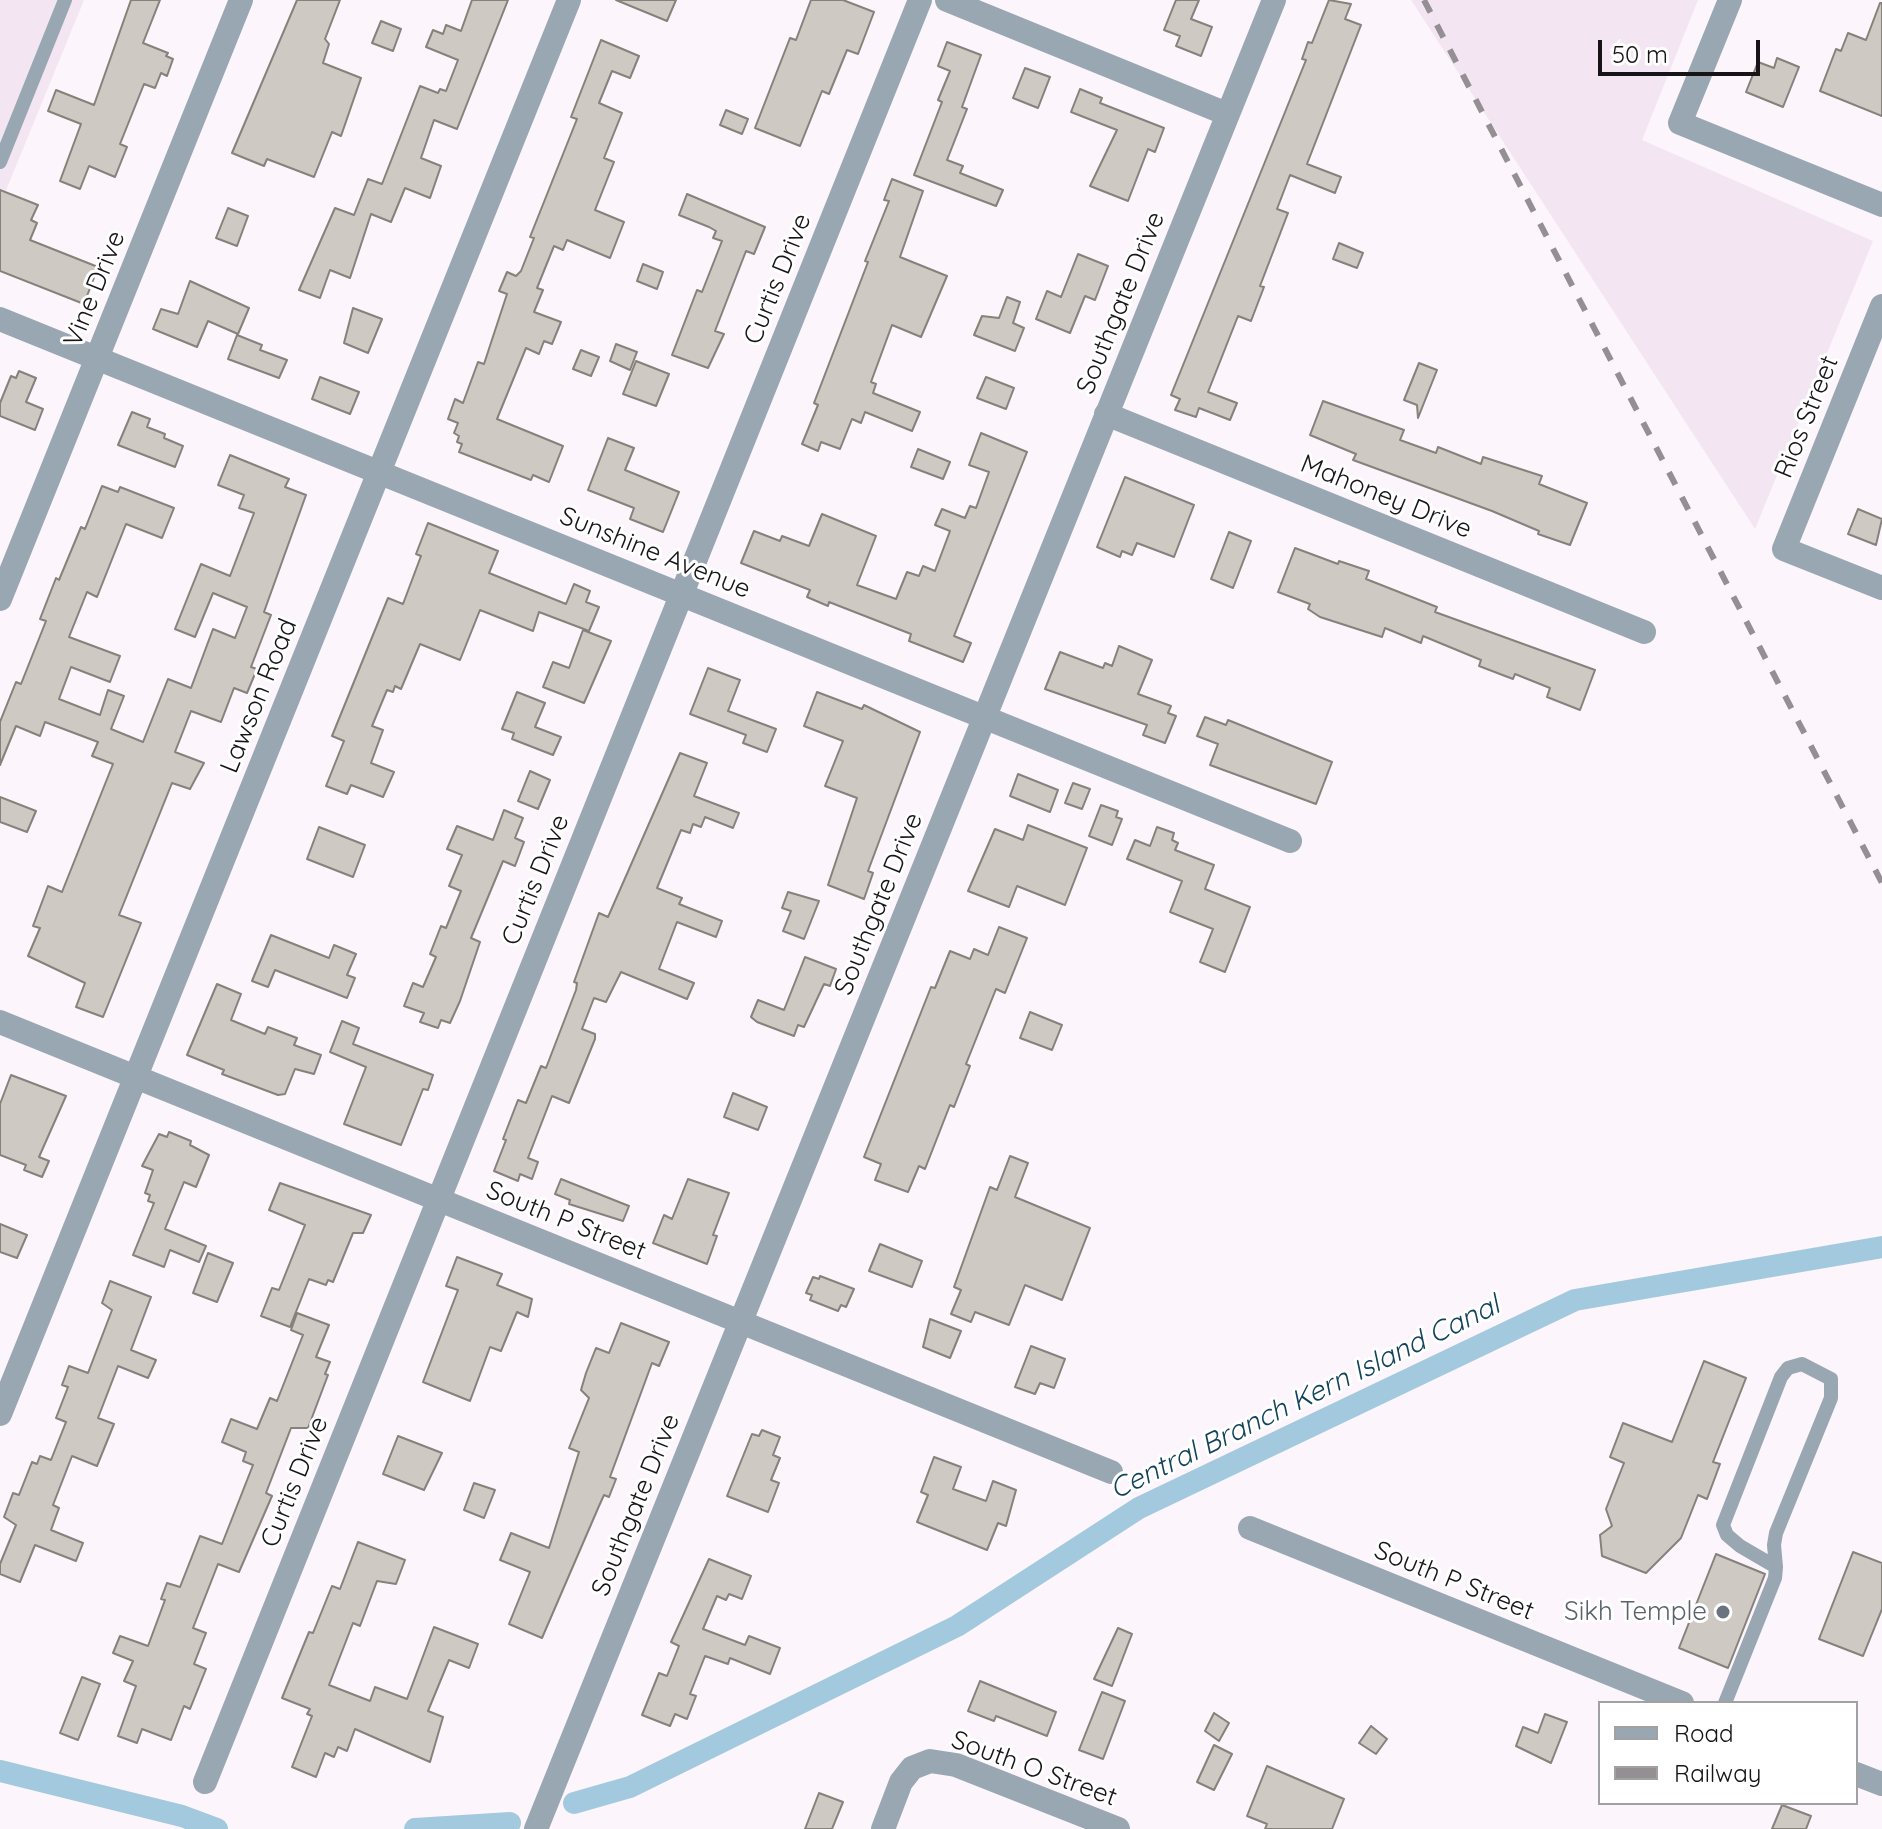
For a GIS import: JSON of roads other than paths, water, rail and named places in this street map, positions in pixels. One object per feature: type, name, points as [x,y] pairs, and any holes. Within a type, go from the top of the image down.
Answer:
[{"type":"street","name":"Vine Drive","points":[[0,599],[241,0]]},
{"type":"street","name":"Lawson Road","points":[[0,1414],[569,0]]},
{"type":"street","name":"Curtis Drive","points":[[205,1782],[920,0]]},
{"type":"street","points":[[947,0],[1227,114]]},
{"type":"street","name":"Southgate Drive","points":[[536,1829],[1274,0]]},
{"type":"street","points":[[1730,0],[1680,123],[1882,205]]},
{"type":"street","name":"Rios Street","points":[[1882,306],[1784,549],[1882,588]]},
{"type":"street","name":"Sunshine Avenue","points":[[0,319],[1290,841]]},
{"type":"street","name":"Mahoney Drive","points":[[1106,414],[1644,632]]},
{"type":"street","name":"South P Street","points":[[0,1022],[1111,1472]]},
{"type":"street","name":"South P Street","points":[[1250,1528],[1677,1701]]},
{"type":"street","name":"South O Street","points":[[883,1829],[901,1782],[912,1768],[930,1761],[956,1765],[1118,1829]]},
{"type":"street","points":[[1858,1775],[1882,1784]]},
{"type":"lane","points":[[0,162],[65,0]]},
{"type":"lane","points":[[1726,1701],[1769,1595],[1776,1567],[1776,1533],[1834,1386],[1831,1379],[1802,1364],[1788,1368],[1781,1377],[1723,1525],[1727,1535],[1740,1546],[1776,1567]]},
{"type":"waterway","name":"Central Branch Kern Island Canal","points":[[574,1803],[630,1787],[957,1626],[1139,1508],[1575,1300],[1882,1247]]},
{"type":"waterway","name":"Central Branch Kern Island Canal","points":[[0,1771],[182,1816],[217,1829]]},
{"type":"waterway","name":"Central Branch Kern Island Canal","points":[[415,1829],[510,1823]]},
{"type":"railway","points":[[1424,0],[1882,883]]},
{"type":"place","name":"Sikh Temple","points":[[1723,1612]]}]
